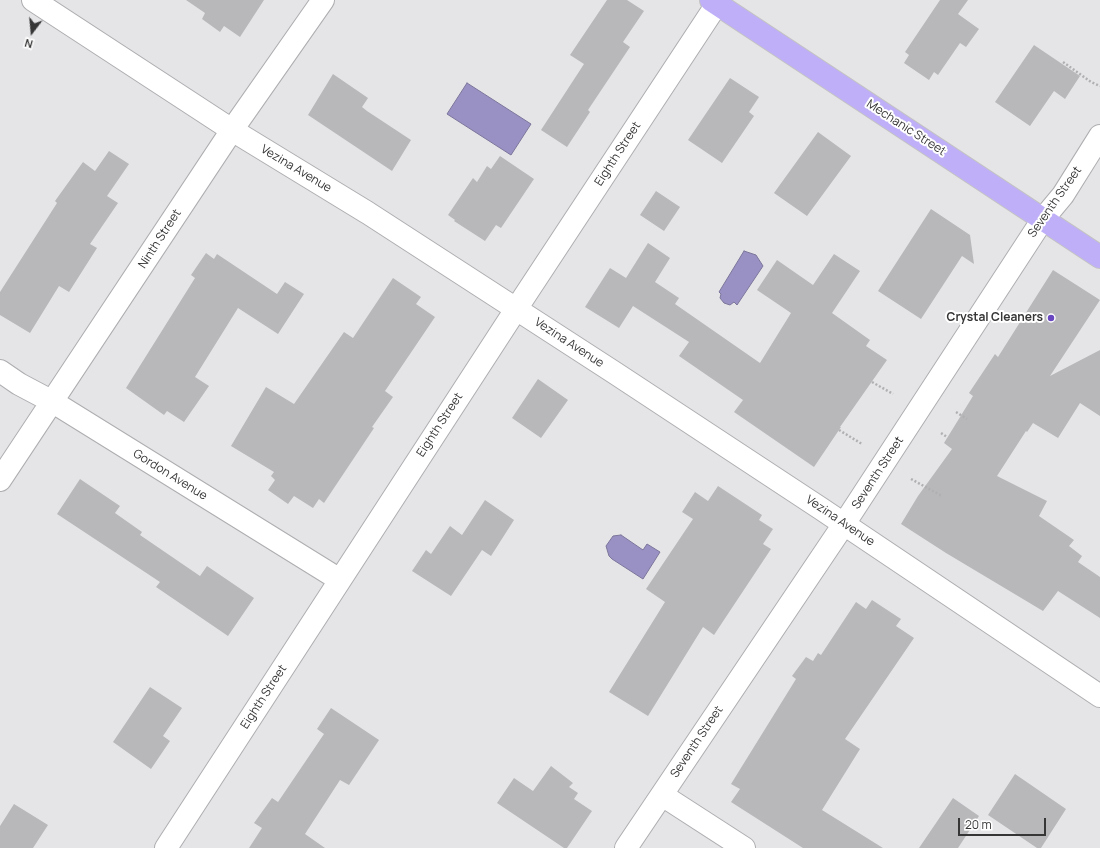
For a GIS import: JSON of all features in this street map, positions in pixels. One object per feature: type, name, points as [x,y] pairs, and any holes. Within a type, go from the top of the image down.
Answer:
[{"type":"main road","name":"Mechanic Street","points":[[714,2],[1100,257]]},
{"type":"street","name":"Vezina Avenue","points":[[33,0],[232,130],[362,210],[516,309],[844,524],[1100,696]]},
{"type":"street","name":"Ninth Street","points":[[0,480],[232,130],[323,0]]},
{"type":"street","name":"Eighth Street","points":[[166,848],[714,2]]},
{"type":"street","name":"Seventh Street","points":[[626,848],[844,524],[1043,219],[1063,195],[1100,136]]},
{"type":"street","name":"Gordon Avenue","points":[[0,371],[53,402],[340,580]]},
{"type":"street","points":[[662,795],[744,848]]},
{"type":"path","points":[[1063,62],[1091,82],[1100,86]]},
{"type":"path","points":[[872,382],[893,394]]},
{"type":"path","points":[[956,412],[967,419]]},
{"type":"path","points":[[839,430],[862,444]]},
{"type":"path","points":[[942,433],[947,437]]},
{"type":"path","points":[[911,479],[942,496]]},
{"type":"shaded area","points":[[467,83],[531,124],[511,155],[447,114]]},
{"type":"shaded area","points":[[744,251],[756,255],[763,266],[737,305],[734,302],[730,305],[724,303],[720,298],[721,294],[719,292]]},
{"type":"shaded area","points":[[621,535],[643,550],[647,544],[660,552],[643,579],[609,556],[606,546],[613,536]]},
{"type":"building","points":[[186,0],[264,0],[240,37],[224,26],[220,32],[202,19],[205,13]]},
{"type":"building","points":[[607,0],[627,0],[644,11],[623,42],[630,47],[588,110],[590,112],[567,147],[541,130],[584,64],[570,55]]},
{"type":"building","points":[[940,0],[968,0],[958,14],[979,29],[966,47],[960,43],[938,75],[934,72],[929,80],[904,63],[909,55],[905,52]]},
{"type":"building","points":[[1034,45],[1080,76],[1065,99],[1054,91],[1030,126],[995,102]]},
{"type":"building","points":[[333,74],[368,98],[362,107],[411,140],[392,171],[308,115]]},
{"type":"building","points":[[730,78],[759,97],[749,112],[754,116],[722,163],[688,140]]},
{"type":"building","points":[[818,132],[851,156],[807,216],[774,193]]},
{"type":"building","points":[[109,151],[129,164],[107,196],[118,203],[90,244],[97,248],[69,292],[59,286],[30,333],[0,315],[0,292],[57,203],[55,201],[83,162],[95,171]]},
{"type":"building","points":[[500,156],[534,179],[501,228],[496,225],[485,241],[454,221],[455,220],[448,215],[473,178],[477,182],[487,166],[491,169]]},
{"type":"building","points":[[656,191],[680,207],[664,231],[640,215]]},
{"type":"building","points":[[931,209],[970,235],[974,264],[962,256],[921,319],[878,291]]},
{"type":"building","points":[[648,243],[670,258],[655,282],[679,298],[675,304],[760,363],[791,313],[757,290],[777,260],[813,285],[834,254],[860,271],[832,313],[870,340],[866,346],[887,360],[814,467],[734,412],[743,400],[679,356],[689,342],[633,306],[619,328],[585,307],[610,268],[626,278]]},
{"type":"building","points":[[206,253],[214,259],[217,254],[277,294],[285,282],[304,294],[278,334],[238,308],[195,377],[209,386],[184,422],[167,411],[164,415],[126,388],[195,278],[191,275]]},
{"type":"building","points":[[1053,270],[1100,300],[1050,376],[1100,350],[1100,416],[1080,403],[1058,438],[1033,423],[1027,432],[1026,431],[997,476],[1047,501],[1039,516],[1074,540],[1069,546],[1082,556],[1078,562],[1100,577],[1100,618],[1058,591],[1043,611],[946,553],[901,524],[918,496],[952,449],[944,443],[973,396],[969,393],[995,354],[998,357]]},
{"type":"building","points":[[393,278],[421,297],[416,304],[435,317],[385,391],[393,397],[372,427],[374,428],[324,503],[319,499],[313,508],[294,496],[288,504],[268,490],[275,480],[271,476],[274,472],[231,446],[266,387],[294,404],[344,332],[353,338]]},
{"type":"building","points":[[538,379],[568,400],[541,438],[512,418]]},
{"type":"building","points":[[80,479],[120,506],[115,513],[142,532],[140,535],[200,576],[207,566],[254,598],[228,636],[156,587],[160,582],[57,514]]},
{"type":"building","points":[[718,486],[762,515],[759,520],[773,529],[763,544],[771,549],[714,635],[703,627],[648,716],[609,692],[665,602],[646,589],[693,519],[682,512],[695,492],[708,501]]},
{"type":"building","points":[[485,500],[514,520],[491,556],[482,550],[451,596],[412,571],[426,550],[431,554],[450,526],[462,535]]},
{"type":"building","points":[[872,600],[901,619],[896,626],[914,638],[845,739],[860,749],[822,810],[883,848],[803,848],[731,802],[740,789],[731,784],[796,679],[792,676],[806,657],[813,661],[818,653],[821,655],[856,602],[866,609]]},
{"type":"building","points":[[150,687],[182,708],[163,736],[170,741],[151,769],[113,742]]},
{"type":"building","points":[[331,708],[379,740],[349,785],[340,780],[305,834],[325,848],[249,848],[262,828],[254,823],[272,798],[278,802],[324,734],[317,729]]},
{"type":"building","points":[[551,766],[573,783],[569,787],[578,793],[574,799],[592,811],[567,848],[564,848],[497,803],[514,778],[533,791]]},
{"type":"building","points":[[1015,774],[1066,809],[1041,848],[1037,848],[988,815]]},
{"type":"building","points":[[953,798],[979,816],[958,848],[919,848]]},
{"type":"building","points":[[14,804],[48,825],[33,848],[0,848],[0,826]]},
{"type":"place","name":"Crystal Cleaners","points":[[1051,318]]}]
